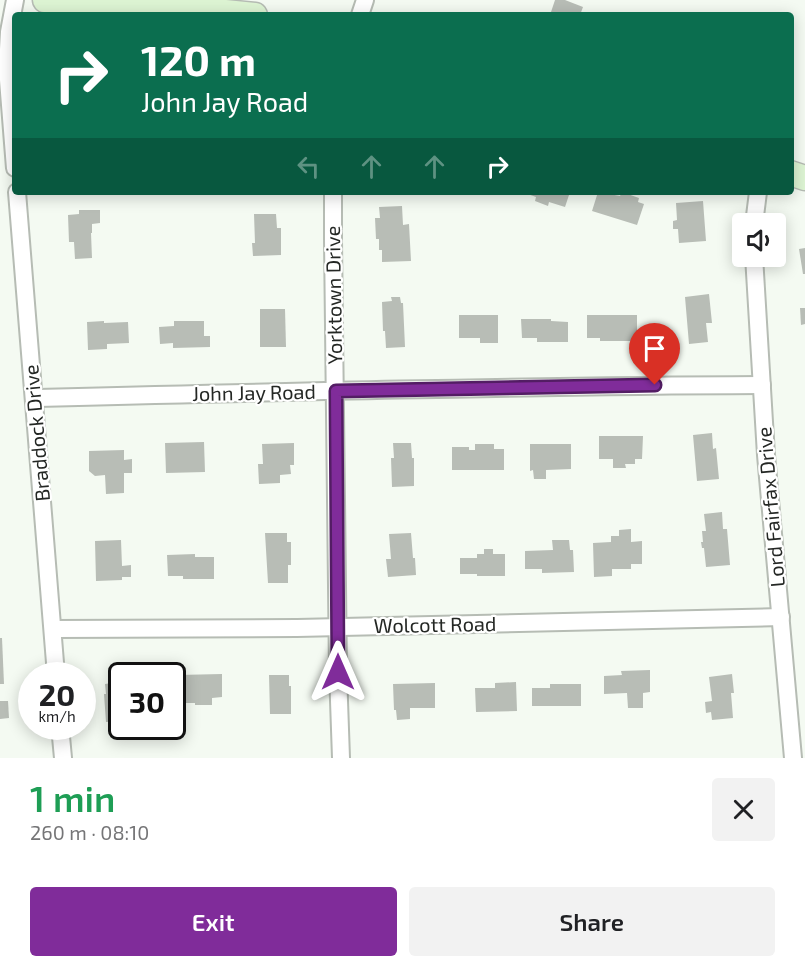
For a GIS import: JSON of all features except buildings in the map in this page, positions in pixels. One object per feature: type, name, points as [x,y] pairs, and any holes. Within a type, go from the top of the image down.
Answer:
[{"type":"main road","points":[[45,0],[225,12]]},
{"type":"street","points":[[12,16],[8,67],[12,125]]},
{"type":"street","name":"Braddock Drive","points":[[17,195],[55,662]]},
{"type":"street","name":"Yorktown Drive","points":[[333,195],[341,758]]},
{"type":"street","points":[[755,213],[758,195]]},
{"type":"street","name":"Lord Fairfax Drive","points":[[755,267],[766,455],[793,758]]},
{"type":"street","name":"John Jay Road","points":[[34,398],[762,385]]},
{"type":"street","name":"Wolcott Road","points":[[53,629],[338,627],[781,617]]},
{"type":"street","points":[[61,740],[63,758]]},
{"type":"route","points":[[338,672],[336,391],[655,385]]}]
